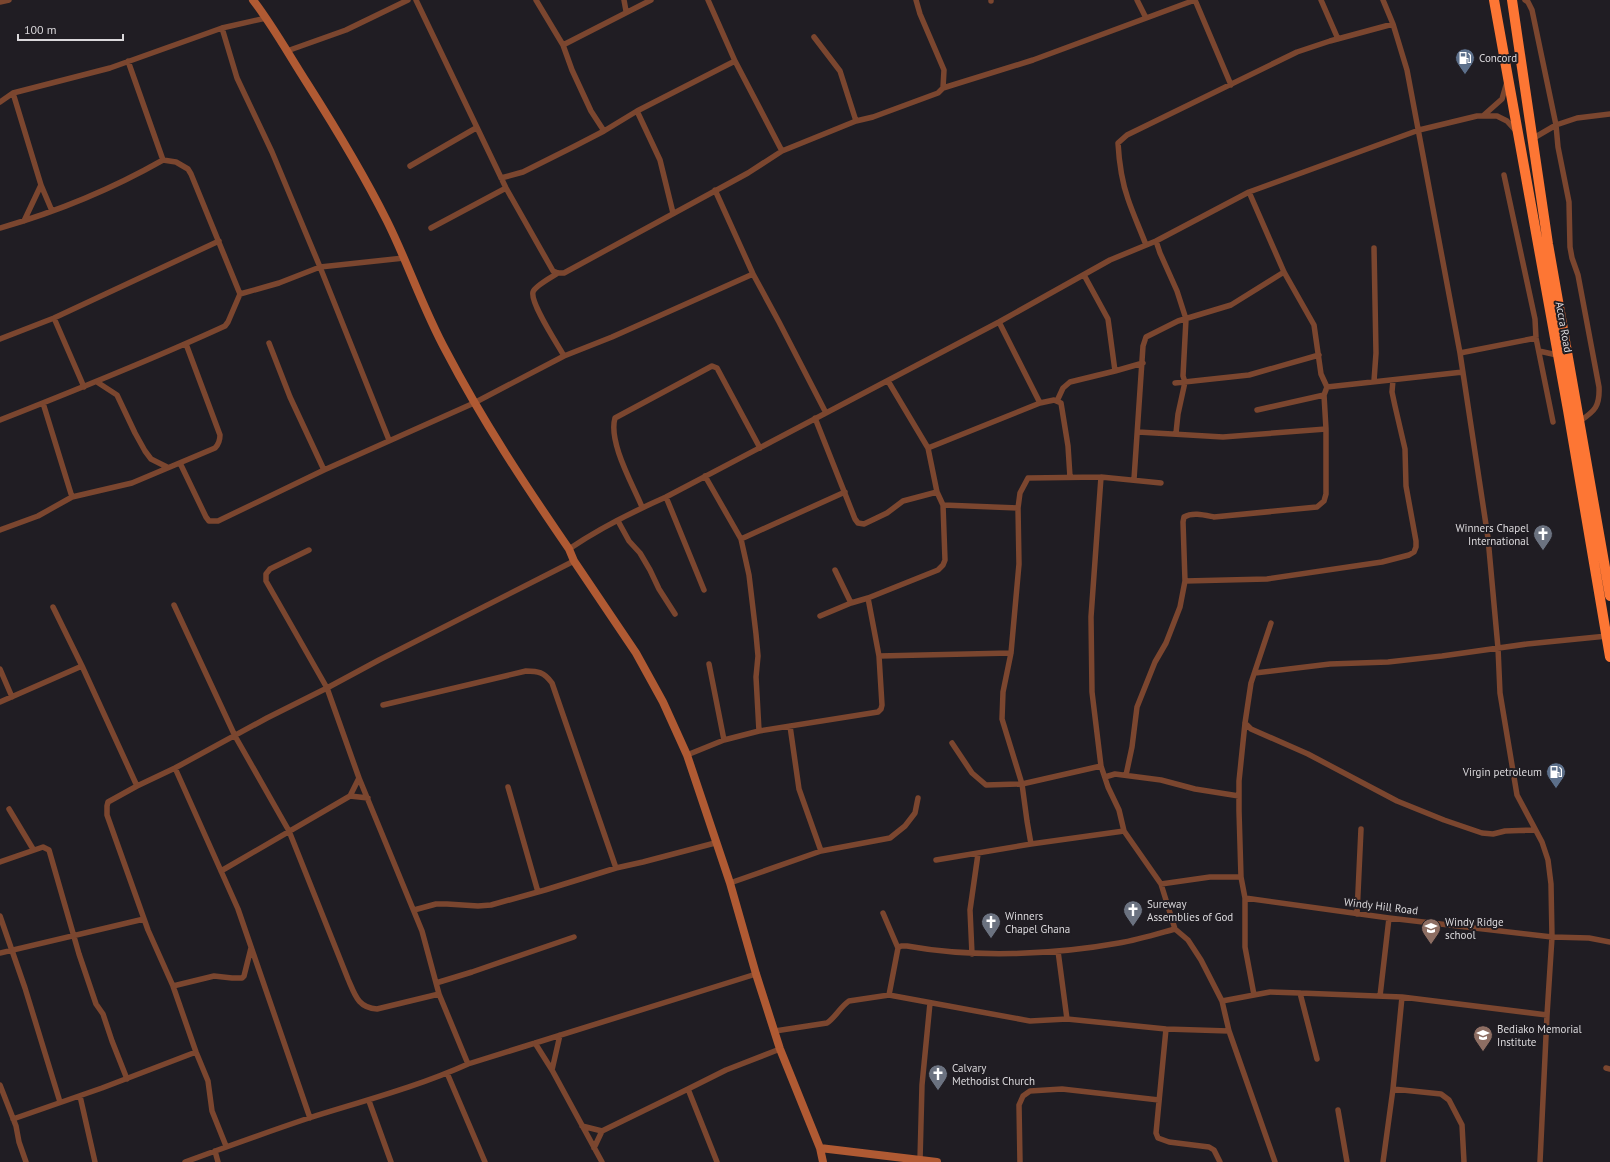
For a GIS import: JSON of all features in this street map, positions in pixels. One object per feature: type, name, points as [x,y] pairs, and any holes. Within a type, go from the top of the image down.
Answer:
[{"type":"highway","name":"Accra Road","points":[[1494,0],[1610,658]]},
{"type":"highway","name":"Accra Road","points":[[1512,0],[1548,244],[1610,596]]},
{"type":"street","points":[[0,2],[8,0]]},
{"type":"street","points":[[253,0],[287,51],[351,156],[386,220],[435,330],[474,403],[517,474],[569,548],[574,561],[636,653],[663,702],[687,755],[715,843],[730,883],[756,974],[780,1049],[820,1148],[823,1162]]},
{"type":"street","points":[[287,51],[346,30],[408,0]]},
{"type":"street","points":[[416,0],[506,188],[553,271],[558,273],[564,273],[748,173],[782,150],[856,121],[909,105],[938,94],[943,88],[1033,60],[1195,0],[1231,85]]},
{"type":"street","points":[[536,0],[563,45],[572,70],[591,111],[604,131]]},
{"type":"street","points":[[624,0],[626,12]]},
{"type":"street","points":[[563,45],[651,0]]},
{"type":"street","points":[[708,0],[735,61],[782,150]]},
{"type":"street","points":[[916,0],[920,14],[944,70],[943,88]]},
{"type":"street","points":[[1137,0],[1146,18]]},
{"type":"street","points":[[1321,0],[1338,39]]},
{"type":"street","points":[[1383,0],[1393,24],[1407,70],[1419,130],[1442,266],[1460,353],[1488,538],[1498,648],[1500,693],[1517,795],[1542,842],[1549,866],[1551,884],[1552,937],[1540,1162]]},
{"type":"street","points":[[1525,0],[1528,2],[1532,10],[1556,124],[1558,147],[1569,202],[1570,247],[1578,275],[1599,387],[1600,397],[1596,408],[1580,421]]},
{"type":"street","points":[[0,102],[13,93],[110,68],[222,28],[266,18]]},
{"type":"street","points":[[1146,245],[1138,222],[1127,198],[1118,158],[1118,144],[1127,135],[1297,52],[1393,24]]},
{"type":"street","points":[[222,28],[237,78],[272,152],[389,440]]},
{"type":"street","points":[[814,37],[840,71],[856,121]]},
{"type":"street","points":[[128,61],[162,160]]},
{"type":"street","points":[[501,178],[523,172],[604,131],[637,111],[735,61]]},
{"type":"street","points":[[1484,115],[1502,99],[1508,80]]},
{"type":"street","points":[[13,93],[41,185],[52,211]]},
{"type":"street","points":[[637,111],[660,160],[673,214]]},
{"type":"street","points":[[1532,138],[1556,124],[1577,118],[1610,114]]},
{"type":"street","points":[[569,548],[609,524],[618,521],[642,507],[666,497],[999,322],[1110,260],[1146,245],[1249,192],[1419,130],[1484,115],[1497,116],[1507,121],[1518,134]]},
{"type":"street","points":[[410,166],[476,128]]},
{"type":"street","points":[[0,228],[52,211],[110,187],[162,160],[176,162],[188,169],[240,294],[225,326],[96,382],[0,420]]},
{"type":"street","points":[[1504,175],[1535,319],[1536,338],[1553,422]]},
{"type":"street","points":[[24,221],[41,185]]},
{"type":"street","points":[[431,228],[506,188]]},
{"type":"street","points":[[715,190],[753,274],[826,413]]},
{"type":"street","points":[[1126,775],[1132,747],[1137,707],[1155,662],[1166,644],[1173,628],[1180,607],[1185,581],[1184,517],[1188,515],[1202,514],[1214,517],[1316,507],[1324,501],[1326,494],[1326,429],[1324,395],[1327,387],[1321,374],[1314,325],[1284,272],[1249,192]]},
{"type":"street","points":[[1156,240],[1160,253],[1177,291],[1186,319],[1185,382],[1178,414],[1176,433]]},
{"type":"street","points":[[0,339],[54,318],[219,241]]},
{"type":"street","points":[[1374,248],[1376,353],[1374,381]]},
{"type":"street","points":[[240,294],[279,283],[320,267],[404,258]]},
{"type":"street","points":[[1134,479],[1143,346],[1146,337],[1186,319],[1231,305],[1284,272]]},
{"type":"street","points":[[558,273],[535,288],[533,298],[542,319],[564,356]]},
{"type":"street","points":[[180,463],[206,517],[209,521],[218,521],[389,440],[474,403],[564,356],[612,337],[753,274]]},
{"type":"street","points":[[1084,275],[1108,319],[1115,371]]},
{"type":"street","points":[[54,318],[84,387]]},
{"type":"street","points":[[999,322],[1040,402]]},
{"type":"street","points":[[1460,353],[1536,338]]},
{"type":"street","points":[[269,343],[290,397],[324,470]]},
{"type":"street","points":[[0,530],[38,516],[72,497],[132,483],[215,448],[220,441],[218,431],[186,344]]},
{"type":"street","points":[[1539,352],[1557,355]]},
{"type":"street","points":[[1175,383],[1249,375],[1319,355]]},
{"type":"street","points":[[1058,401],[1063,388],[1070,382],[1143,363]]},
{"type":"street","points":[[642,507],[620,457],[613,427],[615,418],[712,366],[717,368],[760,448]]},
{"type":"street","points":[[1327,387],[1463,372]]},
{"type":"street","points":[[1185,581],[1267,580],[1382,562],[1404,557],[1414,552],[1416,541],[1406,486],[1405,449],[1392,392],[1393,380]]},
{"type":"street","points":[[820,616],[938,570],[943,565],[945,560],[942,505],[937,492],[928,448],[888,381]]},
{"type":"street","points":[[96,382],[117,395],[145,451],[152,459],[167,467]]},
{"type":"street","points":[[1257,410],[1324,395]]},
{"type":"street","points":[[928,448],[1040,402],[1058,401]]},
{"type":"street","points":[[1058,401],[1061,403],[1068,446],[1070,477]]},
{"type":"street","points":[[43,403],[72,497]]},
{"type":"street","points":[[814,418],[855,519],[858,523],[864,524],[887,513],[903,501],[937,492]]},
{"type":"street","points":[[1138,432],[1176,433],[1223,437],[1326,429]]},
{"type":"street","points":[[705,476],[741,539],[749,575],[758,656],[756,677],[759,731]]},
{"type":"street","points":[[1101,477],[1091,617],[1092,692],[1101,766],[1108,787],[1119,810],[1124,831],[1161,884],[1175,930],[1188,940],[1201,960],[1222,1001],[1229,1031],[1275,1162]]},
{"type":"street","points":[[1031,844],[1022,784],[1002,719],[1003,692],[1011,653],[1018,564],[1018,508],[1020,493],[1028,478],[1101,477],[1134,479],[1161,483]]},
{"type":"street","points":[[741,539],[845,492]]},
{"type":"street","points":[[666,497],[704,590]]},
{"type":"street","points":[[942,505],[1018,508]]},
{"type":"street","points":[[618,521],[629,541],[640,553],[659,589],[675,614]]},
{"type":"street","points":[[310,550],[270,569],[266,574],[266,581],[327,688],[359,778],[422,931],[439,994],[468,1064]]},
{"type":"street","points":[[226,1146],[212,1111],[208,1081],[196,1052],[173,986],[144,919],[107,815],[108,802],[137,786],[176,768],[266,718],[327,688],[378,660],[574,561]]},
{"type":"street","points":[[835,570],[851,603]]},
{"type":"street","points":[[687,755],[724,740],[759,731],[878,712],[882,705],[879,656],[868,598]]},
{"type":"street","points":[[174,605],[235,736],[289,831],[357,999],[363,1005],[377,1009],[439,994]]},
{"type":"street","points":[[53,607],[137,786]]},
{"type":"street","points":[[1254,996],[1245,947],[1245,898],[1241,877],[1239,796],[1244,723],[1251,683],[1271,623]]},
{"type":"street","points":[[1255,673],[1330,664],[1396,661],[1607,636]]},
{"type":"street","points":[[879,656],[1011,653]]},
{"type":"street","points":[[708,664],[724,740]]},
{"type":"street","points":[[0,702],[82,666]]},
{"type":"street","points":[[0,669],[12,696]]},
{"type":"street","points":[[383,706],[526,671],[538,671],[547,675],[552,682],[616,868]]},
{"type":"street","points":[[1244,723],[1251,729],[1308,754],[1397,801],[1444,820],[1482,833],[1493,834],[1504,831],[1535,830]]},
{"type":"street","points":[[790,726],[799,789],[821,851]]},
{"type":"street","points":[[952,743],[972,773],[986,785],[1022,784],[1101,766]]},
{"type":"street","points":[[176,768],[238,909],[310,1118]]},
{"type":"street","points":[[1105,776],[1114,774],[1161,780],[1202,791],[1239,796]]},
{"type":"street","points":[[221,871],[350,796],[359,778]]},
{"type":"street","points":[[508,787],[538,892]]},
{"type":"street","points":[[350,796],[368,798]]},
{"type":"street","points":[[730,883],[821,851],[890,838],[905,826],[915,813],[918,798]]},
{"type":"street","points":[[9,809],[33,849]]},
{"type":"street","points":[[1357,914],[1361,829]]},
{"type":"street","points":[[936,860],[1031,844],[1124,831]]},
{"type":"street","points":[[414,910],[436,904],[478,906],[491,905],[616,868],[715,843]]},
{"type":"street","points":[[0,862],[33,849],[43,847],[49,850],[96,1004],[103,1014],[112,1042],[127,1079]]},
{"type":"street","points":[[972,954],[970,910],[978,854]]},
{"type":"street","points":[[1161,884],[1210,877],[1241,877]]},
{"type":"street","name":"Windy Hill Road","points":[[1245,898],[1389,918],[1552,937],[1589,938],[1606,940],[1610,942]]},
{"type":"street","points":[[883,913],[898,948],[889,995]]},
{"type":"street","points":[[0,916],[25,988],[60,1102]]},
{"type":"street","points":[[1380,996],[1389,918]]},
{"type":"street","points":[[0,953],[144,919]]},
{"type":"street","points":[[898,948],[901,946],[907,946],[972,954],[1058,951],[1121,943],[1175,930]]},
{"type":"street","points":[[436,983],[574,937]]},
{"type":"street","points":[[173,986],[214,976],[242,978],[244,976],[251,947]]},
{"type":"street","points":[[1058,951],[1067,1019]]},
{"type":"street","points":[[185,1162],[226,1146],[310,1118],[369,1101],[468,1064],[756,974]]},
{"type":"street","points":[[1222,1001],[1270,992],[1380,996],[1402,997],[1547,1015]]},
{"type":"street","points":[[1300,993],[1317,1059]]},
{"type":"street","points":[[774,1031],[827,1023],[832,1020],[849,1001],[889,995],[1030,1021],[1067,1019],[1166,1029],[1229,1031]]},
{"type":"street","points":[[1384,1162],[1402,997]]},
{"type":"street","points":[[920,1160],[922,1085],[930,1003]]},
{"type":"street","points":[[1166,1029],[1156,1133],[1158,1138],[1169,1142],[1209,1147],[1214,1150],[1220,1162]]},
{"type":"street","points":[[552,1070],[560,1035]]},
{"type":"street","points":[[535,1043],[552,1070],[602,1162]]},
{"type":"street","points":[[582,1126],[602,1130],[726,1070],[780,1049]]},
{"type":"street","points":[[13,1119],[127,1079],[196,1052]]},
{"type":"street","points":[[447,1073],[485,1162]]},
{"type":"street","points":[[0,1085],[16,1126],[19,1142],[26,1162]]},
{"type":"street","points":[[688,1089],[717,1162]]},
{"type":"street","points":[[1020,1162],[1019,1105],[1023,1096],[1030,1091],[1062,1089],[1160,1100]]},
{"type":"street","points":[[1393,1089],[1442,1094],[1449,1100],[1462,1125],[1464,1162]]},
{"type":"street","points":[[80,1096],[95,1162]]},
{"type":"street","points":[[369,1101],[391,1162]]},
{"type":"street","points":[[1338,1110],[1347,1162]]},
{"type":"street","points":[[594,1148],[602,1130]]},
{"type":"street","points":[[820,1148],[937,1162]]},
{"type":"street","points":[[215,1151],[218,1162]]},
{"type":"place","name":"Concord","points":[[1465,75]]},
{"type":"place","name":"Winners Chapel International","points":[[1543,551]]},
{"type":"place","name":"Virgin petroleum","points":[[1556,789]]},
{"type":"place","name":"Sureway Assemblies of God","points":[[1133,927]]},
{"type":"place","name":"Winners Chapel Ghana","points":[[991,939]]},
{"type":"place","name":"Windy Ridge school","points":[[1431,945]]},
{"type":"place","name":"Bediako Memorial Institute","points":[[1483,1052]]},
{"type":"place","name":"Calvary Methodist Church","points":[[938,1091]]}]
